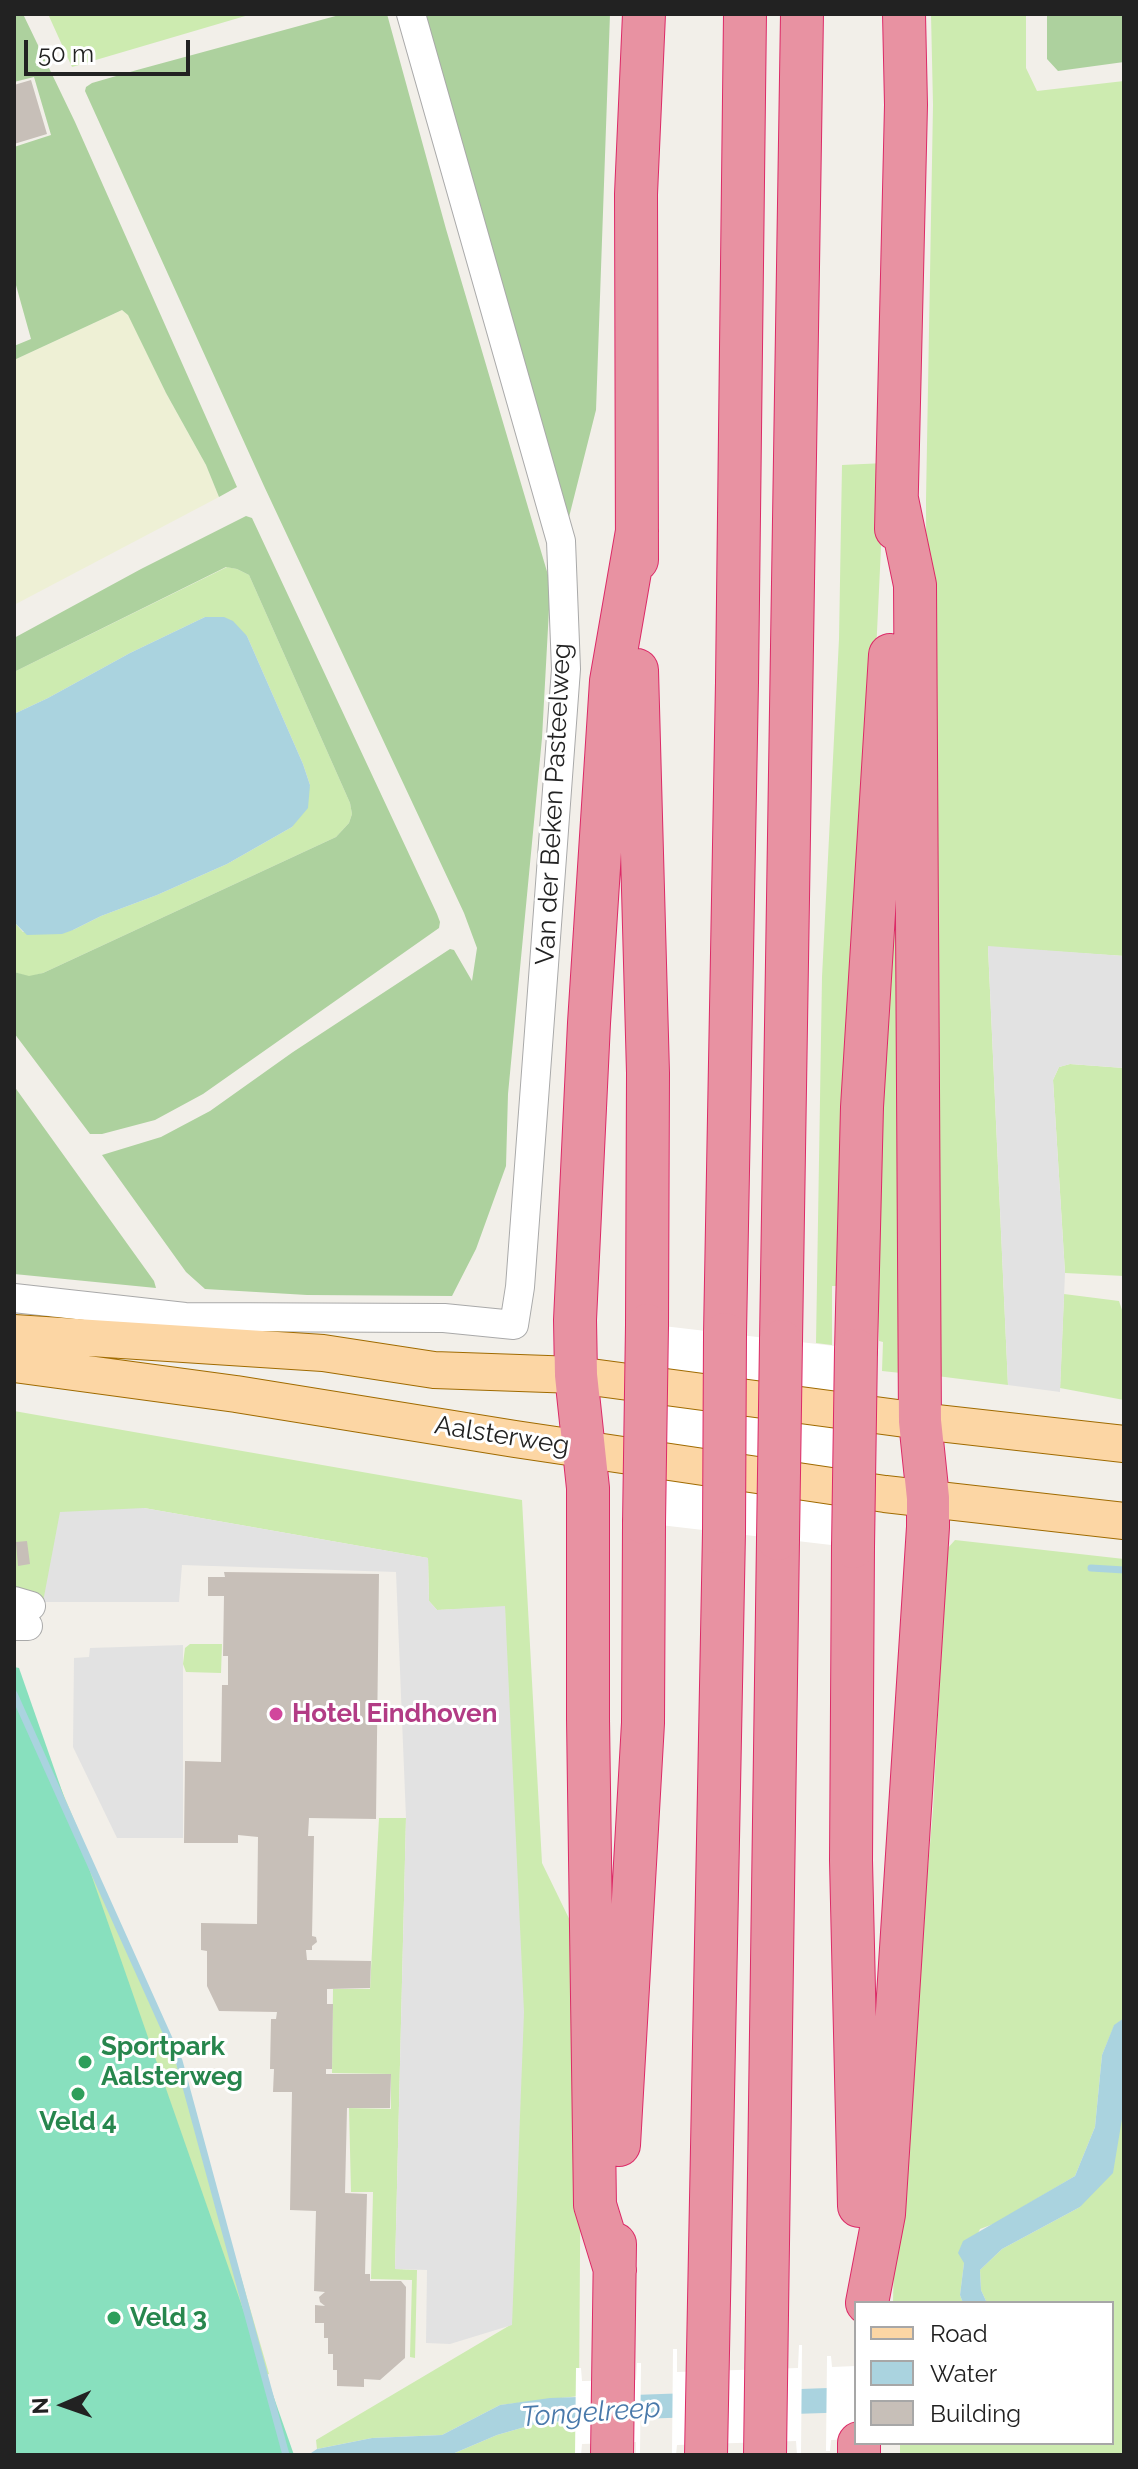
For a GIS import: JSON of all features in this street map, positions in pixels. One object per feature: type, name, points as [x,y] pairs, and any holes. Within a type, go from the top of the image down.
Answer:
[{"type":"highway","points":[[612,2449],[620,2115],[643,1723],[648,1073],[637,682],[636,208],[644,14]]},
{"type":"highway","points":[[706,2450],[724,1532],[745,14]]},
{"type":"highway","points":[[765,2448],[802,14]]},
{"type":"highway","points":[[864,2301],[851,1860],[856,1350],[862,1107],[897,499],[906,120],[904,14]]},
{"type":"highway","points":[[864,2301],[884,2214],[928,1498],[920,1421],[915,585],[897,499]]},
{"type":"highway","points":[[615,2270],[595,2205],[588,1488],[576,1375],[575,1320],[589,1023],[611,681],[637,531]]},
{"type":"main road","points":[[14,1333],[323,1353],[434,1370],[576,1375],[920,1421],[1124,1444]]},
{"type":"main road","name":"Aalsterweg","points":[[14,1364],[236,1394],[885,1494],[1124,1521]]},
{"type":"street","name":"Van der Beken Pasteelweg","points":[[185,1317],[383,1316],[514,1325],[520,1287],[566,669],[561,541],[411,14]]},
{"type":"street","points":[[14,1298],[185,1317],[205,1333],[244,1349]]},
{"type":"green space","points":[[14,14],[23,14],[75,122],[237,487],[219,497],[206,465],[128,315],[122,310],[14,360],[14,346],[31,339],[14,278],[14,147],[51,135],[34,77],[14,82]]},
{"type":"green space","points":[[48,14],[252,14],[72,67]]},
{"type":"green space","points":[[343,14],[387,14],[446,229],[548,575],[550,591],[542,738],[508,1094],[506,1166],[476,1249],[452,1296],[307,1295],[205,1289],[186,1272],[102,1155],[161,1137],[210,1111],[293,1052],[450,949],[454,950],[472,981],[477,948],[464,913],[264,486],[85,91],[92,83]]},
{"type":"green space","points":[[421,14],[610,14],[596,410],[566,529]]},
{"type":"green space","points":[[931,14],[1026,14],[1026,68],[1037,91],[1124,81],[1124,956],[988,947],[1008,1385],[937,1376],[928,1289],[926,500],[933,105]]},
{"type":"green space","points":[[1047,14],[1124,14],[1124,62],[1058,71],[1047,59]]},
{"type":"green space","points":[[122,310],[128,314],[166,393],[206,465],[219,497],[14,605],[14,360]]},
{"type":"green space","points":[[885,463],[846,1286],[832,1286],[832,1345],[816,1343],[822,977],[839,639],[842,465]]},
{"type":"green space","points":[[246,516],[252,518],[437,914],[439,928],[203,1094],[155,1120],[102,1134],[90,1134],[14,1033],[14,972],[29,976],[43,973],[336,837],[349,823],[352,814],[350,803],[249,575],[226,567],[14,672],[14,638]]},
{"type":"green space","points":[[227,567],[249,575],[350,803],[352,814],[349,823],[336,837],[43,973],[29,977],[14,972],[14,922],[23,932],[73,930],[227,864],[292,827],[310,785],[303,764],[247,636],[205,617],[14,714],[14,672]]},
{"type":"green space","points":[[902,699],[901,1373],[882,1371],[883,1342],[879,1341],[878,1292],[880,1175]]},
{"type":"green space","points":[[1070,1064],[1124,1068],[1124,1276],[1065,1273],[1053,1080],[1059,1067]]},
{"type":"green space","points":[[14,1086],[154,1281],[156,1288],[14,1274]]},
{"type":"green space","points":[[1064,1294],[1119,1301],[1124,1316],[1124,1400],[1060,1388]]},
{"type":"green space","points":[[14,1411],[522,1500],[542,1863],[578,1937],[581,2113],[579,2396],[500,2405],[442,2435],[372,2438],[317,2449],[316,2440],[512,2324],[505,1607],[437,1610],[429,1601],[428,1558],[144,1508],[43,1602],[14,1595]]},
{"type":"green space","points":[[955,1540],[1124,1559],[1124,2018],[1114,2026],[1102,2055],[1095,2127],[1075,2176],[996,2223],[980,2229],[964,2263],[960,2295],[962,2301],[893,2301],[895,2214],[916,1944],[928,1868],[933,1809],[947,1549]]},
{"type":"green space","points":[[190,1644],[222,1644],[221,1673],[186,1672],[183,1664],[185,1648]]},
{"type":"green space","name":"Sportpark Aalsterweg","points":[[14,1667],[19,1668],[294,2455],[14,2455]]},
{"type":"green space","points":[[14,1676],[187,2090],[269,2374],[248,2381]]},
{"type":"green space","points":[[379,1818],[406,1818],[395,2269],[417,2270],[415,2358],[410,2357],[412,2280],[371,2279],[373,2192],[351,2192],[349,2108],[391,2109],[391,2074],[332,2073],[333,1989],[370,1989]]},
{"type":"green space","points":[[1124,2103],[1124,2455],[900,2455],[900,2445],[1114,2445],[1114,2301],[986,2301],[981,2290],[980,2270],[1002,2249],[1080,2207]]},
{"type":"green space","points":[[542,2422],[578,2423],[580,2455],[450,2455],[497,2435]]},
{"type":"shaded area","points":[[988,946],[1124,956],[1124,1068],[1070,1064],[1059,1067],[1053,1080],[1065,1273],[1060,1392],[1008,1385]]},
{"type":"shaded area","points":[[144,1508],[428,1558],[429,1601],[437,1610],[505,1606],[524,2012],[512,2325],[450,2344],[426,2343],[427,2270],[395,2269],[406,1818],[396,1572],[182,1565],[179,1602],[43,1602],[60,1512]]},
{"type":"shaded area","points":[[183,1645],[183,1838],[117,1838],[73,1747],[74,1658],[89,1657],[90,1648]]},
{"type":"water","points":[[205,617],[224,617],[233,621],[247,636],[303,764],[310,785],[308,808],[292,827],[227,864],[62,934],[27,935],[14,922],[14,714]]},
{"type":"water","points":[[1124,2018],[1124,2107],[1113,2173],[1080,2207],[1002,2249],[980,2270],[981,2290],[986,2301],[962,2301],[960,2295],[964,2263],[958,2253],[963,2241],[1075,2176],[1095,2127],[1102,2055],[1114,2025]]},
{"type":"water","name":"Tongelreep","points":[[854,2387],[854,2412],[542,2422],[497,2435],[450,2455],[308,2455],[317,2449],[372,2438],[442,2435],[500,2405],[550,2398]]},
{"type":"pier","points":[[629,1322],[877,1351],[874,1550],[626,1521]]},
{"type":"pier","points":[[799,2345],[802,2345],[801,2455],[797,2455],[796,2441],[677,2445],[676,2455],[672,2455],[673,2349],[677,2349],[677,2372],[798,2368]]},
{"type":"pier","points":[[827,2356],[831,2356],[832,2367],[854,2366],[854,2439],[831,2440],[830,2451],[826,2451]]},
{"type":"pier","points":[[637,2363],[641,2363],[640,2455],[636,2455],[636,2442],[582,2444],[581,2455],[575,2455],[576,2368],[581,2368],[582,2381],[636,2380]]},
{"type":"building","points":[[31,80],[47,134],[14,144],[14,85]]},
{"type":"building","points":[[27,1541],[30,1564],[18,1566],[16,1542]]},
{"type":"building","points":[[224,1572],[379,1574],[376,1819],[309,1818],[308,1836],[314,1836],[312,1936],[316,1937],[317,1942],[312,1950],[306,1950],[307,1960],[371,1961],[370,1988],[327,1989],[327,2004],[333,2004],[332,2069],[326,2069],[326,2074],[391,2074],[390,2108],[347,2108],[345,2193],[367,2194],[365,2274],[370,2274],[370,2281],[401,2281],[406,2287],[405,2358],[380,2380],[364,2379],[364,2387],[337,2386],[337,2370],[333,2370],[333,2354],[328,2354],[324,2323],[315,2323],[315,2305],[325,2306],[319,2297],[325,2292],[314,2291],[316,2211],[290,2210],[292,2092],[273,2092],[274,2069],[270,2069],[271,2019],[276,2019],[277,2012],[219,2011],[207,1986],[207,1951],[201,1950],[201,1923],[257,1924],[258,1837],[238,1835],[238,1843],[184,1843],[185,1761],[221,1762],[222,1685],[228,1685],[228,1656],[223,1656],[224,1596],[208,1596],[208,1577],[225,1577]]},
{"type":"waterway","points":[[1091,1568],[1124,1570]]},
{"type":"waterway","points":[[14,1694],[179,2061],[286,2455]]},
{"type":"place","name":"Hotel Eindhoven","points":[[276,1714]]},
{"type":"place","name":"Sportpark Aalsterweg","points":[[85,2062]]},
{"type":"place","name":"Veld 4","points":[[78,2094]]},
{"type":"place","name":"Veld 3","points":[[114,2318]]}]
